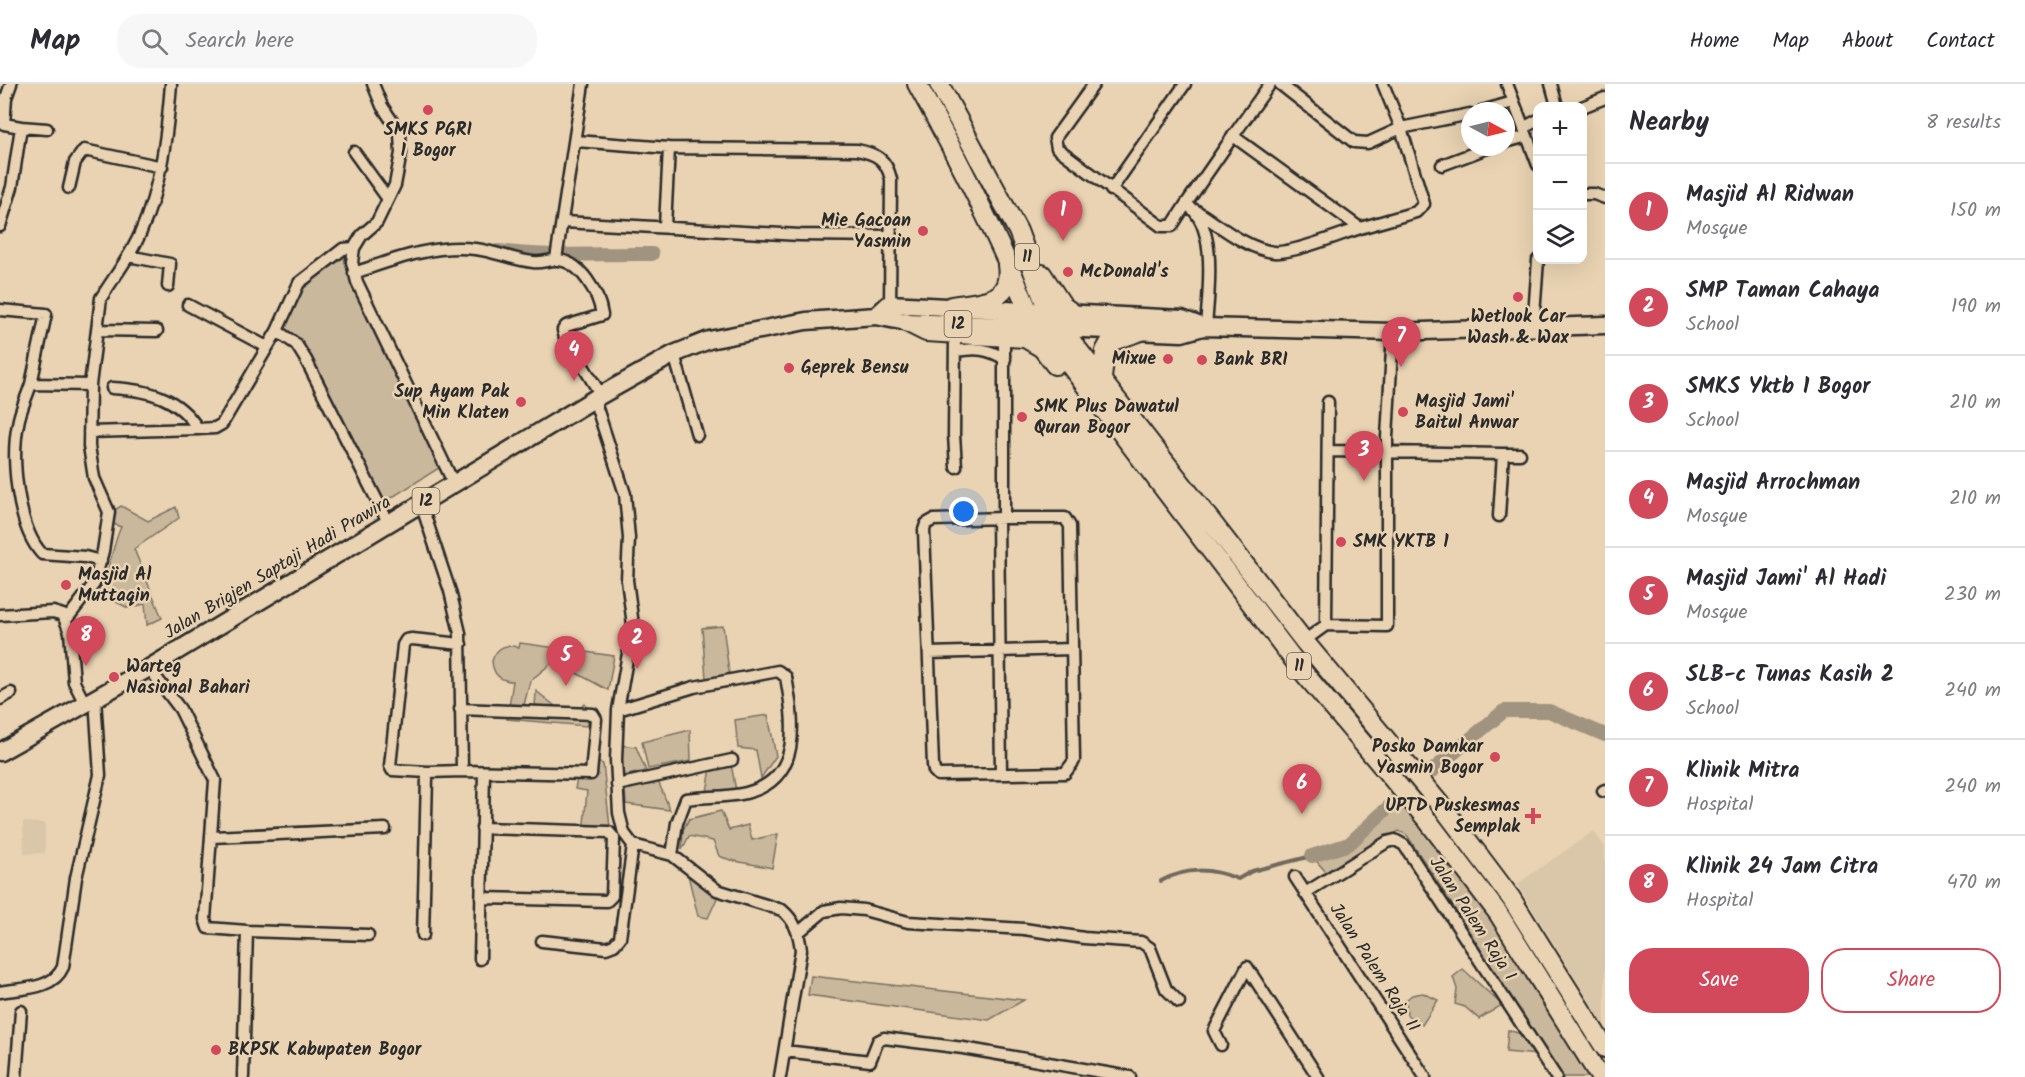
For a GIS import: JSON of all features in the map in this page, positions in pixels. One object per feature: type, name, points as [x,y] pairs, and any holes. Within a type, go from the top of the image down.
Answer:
[{"type":"highway","name":"11","points":[[917,84],[1004,251],[1028,310],[1061,327],[1304,641],[1444,809],[1511,898],[1605,1048]]},
{"type":"highway","name":"11","points":[[939,84],[954,108],[1018,231],[1044,319],[1124,439],[1303,672],[1428,821],[1498,913],[1600,1077]]},
{"type":"highway","points":[[1018,231],[1049,287],[1063,306],[1074,314]]},
{"type":"highway","name":"12","points":[[951,306],[993,298],[1003,292],[1008,275],[1004,251]]},
{"type":"highway","points":[[890,315],[955,343],[1004,331],[1025,338],[1042,348],[1097,415],[1124,439]]},
{"type":"highway","name":"12","points":[[1102,378],[1105,351],[1110,342],[1141,331]]},
{"type":"highway","points":[[1428,821],[1444,809]]},
{"type":"main road","name":"12","points":[[890,315],[951,306],[1028,310]]},
{"type":"main road","name":"12","points":[[890,315],[1004,331],[1044,319],[1074,314],[1182,319],[1205,327]]},
{"type":"main road","name":"Jalan Brigjen Saptaji Hadi Prawira","points":[[0,752],[149,668],[598,397],[674,354],[709,340],[806,321],[890,315]]},
{"type":"main road","name":"12","points":[[1061,327],[1182,333],[1205,327],[1393,332],[1605,325]]},
{"type":"street","points":[[11,84],[6,98],[4,124],[46,129]]},
{"type":"street","points":[[0,992],[50,983],[59,976],[63,967],[76,878],[100,775],[90,701],[74,682],[67,619],[94,584],[101,561],[109,512],[94,478],[89,432],[90,385],[101,298],[140,235],[162,167],[171,84]]},
{"type":"street","points":[[373,84],[382,106],[400,133],[399,169],[395,185],[377,222],[362,235],[354,248],[352,262],[354,273],[454,484]]},
{"type":"street","points":[[557,256],[564,222],[583,84]]},
{"type":"street","points":[[1094,84],[1055,138],[1057,148],[1161,226],[1167,227],[1172,226],[1191,207],[1233,136],[1270,84]]},
{"type":"street","points":[[1111,190],[1185,84]]},
{"type":"street","points":[[1280,84],[1354,142],[1368,143],[1401,128],[1461,116]]},
{"type":"street","points":[[1191,207],[1247,242],[1272,252],[1300,247],[1416,212],[1424,204],[1401,128],[1383,84]]},
{"type":"street","points":[[1507,84],[1514,102]]},
{"type":"street","points":[[1551,84],[1556,102]]},
{"type":"street","points":[[1587,105],[1605,98]]},
{"type":"street","points":[[1515,104],[1530,135],[1536,156]]},
{"type":"street","points":[[0,226],[12,187],[21,127]]},
{"type":"street","points":[[1515,139],[1530,135]]},
{"type":"street","points":[[1233,136],[1360,228]]},
{"type":"street","points":[[576,141],[669,148],[857,150],[876,155],[884,160],[891,179],[890,315]]},
{"type":"street","points":[[665,226],[669,148]]},
{"type":"street","points":[[69,188],[75,162],[84,150],[162,167]]},
{"type":"street","points":[[354,152],[388,199]]},
{"type":"street","points":[[1442,165],[1466,156]]},
{"type":"street","points":[[1587,194],[1605,198]]},
{"type":"street","points":[[1191,207],[1204,231],[1210,269],[1205,327]]},
{"type":"street","points":[[564,222],[800,235],[891,236]]},
{"type":"street","points":[[89,432],[215,428],[222,424],[276,331],[299,283],[322,262],[343,249],[354,248]]},
{"type":"street","points":[[354,273],[394,259],[444,248],[474,249],[532,262],[557,256],[576,266],[595,295],[602,312],[599,317],[563,327],[568,349],[575,353],[598,397],[625,495],[629,538],[627,580],[633,625],[618,710],[617,785],[624,833],[633,845],[672,855],[717,890],[782,910],[799,932],[801,950],[780,1077]]},
{"type":"street","points":[[128,256],[170,264],[168,286]]},
{"type":"street","points":[[1533,329],[1538,264]]},
{"type":"street","points":[[188,305],[267,347]]},
{"type":"street","points":[[0,310],[46,314],[31,384],[18,423],[14,454],[16,480],[29,534],[42,554],[85,557],[101,561]]},
{"type":"street","points":[[98,330],[157,330]]},
{"type":"street","points":[[276,331],[296,344],[306,360],[389,524]]},
{"type":"street","points":[[1001,774],[1000,651],[1004,331]]},
{"type":"street","points":[[1304,641],[1326,625],[1387,626],[1388,404],[1393,332]]},
{"type":"street","points":[[956,467],[955,343],[991,350],[1005,359]]},
{"type":"street","points":[[674,354],[697,435]]},
{"type":"street","points":[[31,384],[90,385]]},
{"type":"street","points":[[112,388],[139,391],[176,403],[188,411],[198,429]]},
{"type":"street","points":[[1326,625],[1328,402]]},
{"type":"street","points":[[1328,451],[1520,454]]},
{"type":"street","points":[[1499,516],[1503,454]]},
{"type":"street","points":[[421,504],[450,591],[461,644],[462,771]]},
{"type":"street","points":[[1055,516],[1065,518],[1070,526],[1074,761],[1071,770],[1065,774],[935,774],[924,530],[926,524],[939,519],[1001,518],[1055,516]]},
{"type":"street","points":[[0,615],[58,612],[67,619]]},
{"type":"street","points":[[460,709],[595,716],[591,774],[392,770],[390,766],[403,645],[406,640],[412,639],[461,644]]},
{"type":"street","points":[[928,653],[1072,650]]},
{"type":"street","points":[[149,668],[180,709],[212,771],[216,788],[205,925],[208,928],[247,931],[368,935]]},
{"type":"street","points":[[618,710],[694,687],[778,671],[786,677],[794,736],[792,746],[777,776],[747,793],[686,799],[676,824],[672,855]]},
{"type":"street","points":[[0,699],[11,693]]},
{"type":"street","points":[[617,785],[732,760]]},
{"type":"street","points":[[423,935],[428,772]]},
{"type":"street","points":[[480,959],[484,772]]},
{"type":"street","points":[[481,898],[607,901],[612,896],[614,838],[609,832],[482,828]]},
{"type":"street","points":[[212,837],[386,829]]},
{"type":"street","name":"Jalan Palem Raja I","points":[[1305,893],[1387,842],[1395,840],[1404,845],[1556,1077]]},
{"type":"street","points":[[542,941],[606,948],[614,945],[620,938],[633,845]]},
{"type":"street","name":"Jalan Palem Raja II","points":[[1295,877],[1425,1077]]},
{"type":"street","points":[[799,932],[824,911],[841,908],[864,910],[908,922],[1024,929],[1084,938],[1141,942],[1150,948],[1166,989],[1179,1002]]},
{"type":"street","points":[[243,1077],[247,931]]},
{"type":"street","points":[[1221,1045],[1214,1031],[1247,967],[1318,1077]]},
{"type":"street","points":[[16,1077],[21,1011]]},
{"type":"street","points":[[785,1051],[870,1061],[878,1041],[884,1038],[963,1048],[1130,1077]]},
{"type":"shaded area","points":[[342,254],[439,468],[383,503],[301,343],[282,331],[306,280]]},
{"type":"shaded area","points":[[121,506],[148,521],[176,507],[179,518],[134,549],[162,618],[147,625],[145,604],[128,608],[106,597],[101,587],[121,527],[111,523],[113,511]]},
{"type":"shaded area","points":[[723,626],[731,687],[707,691],[702,628]]},
{"type":"shaded area","points":[[520,643],[614,656],[608,690],[554,661],[530,681],[524,705],[535,708],[536,691],[564,713],[575,712],[585,704],[591,714],[587,726],[507,719],[513,681],[504,680],[498,676],[492,661],[502,647],[519,648]]},
{"type":"shaded area","points":[[768,715],[776,756],[761,778],[756,750],[738,748],[735,720]]},
{"type":"shaded area","points":[[690,730],[691,761],[648,769],[642,742]]},
{"type":"shaded area","points":[[620,745],[636,747],[646,771],[618,777]]},
{"type":"shaded area","points":[[591,760],[603,764],[611,836],[583,835],[587,791],[575,789],[578,773]]},
{"type":"shaded area","points":[[731,764],[737,796],[706,798],[711,768]]},
{"type":"shaded area","points":[[658,781],[670,810],[626,804],[625,788]]},
{"type":"shaded area","points":[[1405,794],[1428,821],[1444,809],[1605,1049],[1605,1077],[1563,1077],[1407,835],[1399,831],[1326,872],[1312,856],[1349,844]]},
{"type":"shaded area","points":[[721,811],[729,830],[748,825],[752,840],[778,834],[772,868],[719,856],[713,841],[689,836],[682,850],[683,830],[689,819]]},
{"type":"shaded area","points":[[23,822],[45,823],[45,853],[24,854]]},
{"type":"shaded area","points":[[1594,831],[1605,848],[1605,1026],[1517,884]]},
{"type":"shaded area","points":[[688,875],[718,896],[708,918],[698,916]]},
{"type":"shaded area","points":[[1463,969],[1502,1005],[1479,1019],[1465,1007],[1455,1004],[1457,989],[1453,977]]},
{"type":"shaded area","points":[[811,976],[1024,1000],[989,1020],[808,995]]},
{"type":"shaded area","points":[[1423,993],[1438,1000],[1422,1025],[1407,1015],[1406,1000],[1412,995]]},
{"type":"shaded area","points":[[1508,1030],[1524,1035],[1538,1055],[1506,1052]]},
{"type":"waterway","points":[[498,251],[555,255],[652,254]]},
{"type":"waterway","points":[[1432,771],[1504,711],[1549,711],[1605,735]]},
{"type":"waterway","points":[[1312,856],[1349,844],[1397,799]]},
{"type":"waterway","points":[[1161,881],[1190,871],[1209,871],[1238,879],[1252,871],[1312,856]]},
{"type":"place","name":"SMKS PGRI 1 Bogor","points":[[428,110]]},
{"type":"place","name":"Mie Gacoan Yasmin","points":[[923,231]]},
{"type":"place","name":"Masjid Al Ridwan","points":[[1063,241]]},
{"type":"place","name":"McDonald's","points":[[1068,272]]},
{"type":"place","name":"Wetlook Car Wash & Wax","points":[[1518,297]]},
{"type":"place","name":"Mixue","points":[[1168,359]]},
{"type":"place","name":"Bank BRI","points":[[1202,360]]},
{"type":"place","name":"Klinik Mitra","points":[[1401,367]]},
{"type":"place","name":"Geprek Bensu","points":[[789,368]]},
{"type":"place","name":"Masjid Arrochman","points":[[574,381]]},
{"type":"place","name":"Sup Ayam Pak Min Klaten","points":[[521,402]]},
{"type":"place","name":"Masjid Jami' Baitul Anwar","points":[[1403,412]]},
{"type":"place","name":"SMK Plus Dawatul Quran Bogor","points":[[1022,417]]},
{"type":"place","name":"SMKS Yktb 1 Bogor","points":[[1364,481]]},
{"type":"place","name":"SMK YKTB 1","points":[[1341,542]]},
{"type":"place","name":"Masjid Al Muttaqin","points":[[66,585]]},
{"type":"place","name":"Klinik 24 Jam Citra","points":[[86,666]]},
{"type":"place","name":"SMP Taman Cahaya","points":[[637,669]]},
{"type":"place","name":"Warteg Nasional Bahari","points":[[114,677]]},
{"type":"place","name":"Masjid Jami' Al Hadi","points":[[566,686]]},
{"type":"place","name":"Posko Damkar Yasmin Bogor","points":[[1495,757]]},
{"type":"place","name":"SLB-c Tunas Kasih 2","points":[[1302,814]]},
{"type":"place","name":"UPTD Puskesmas Semplak","points":[[1533,816]]},
{"type":"place","name":"BKP5K Kabupaten Bogor","points":[[216,1050]]}]
